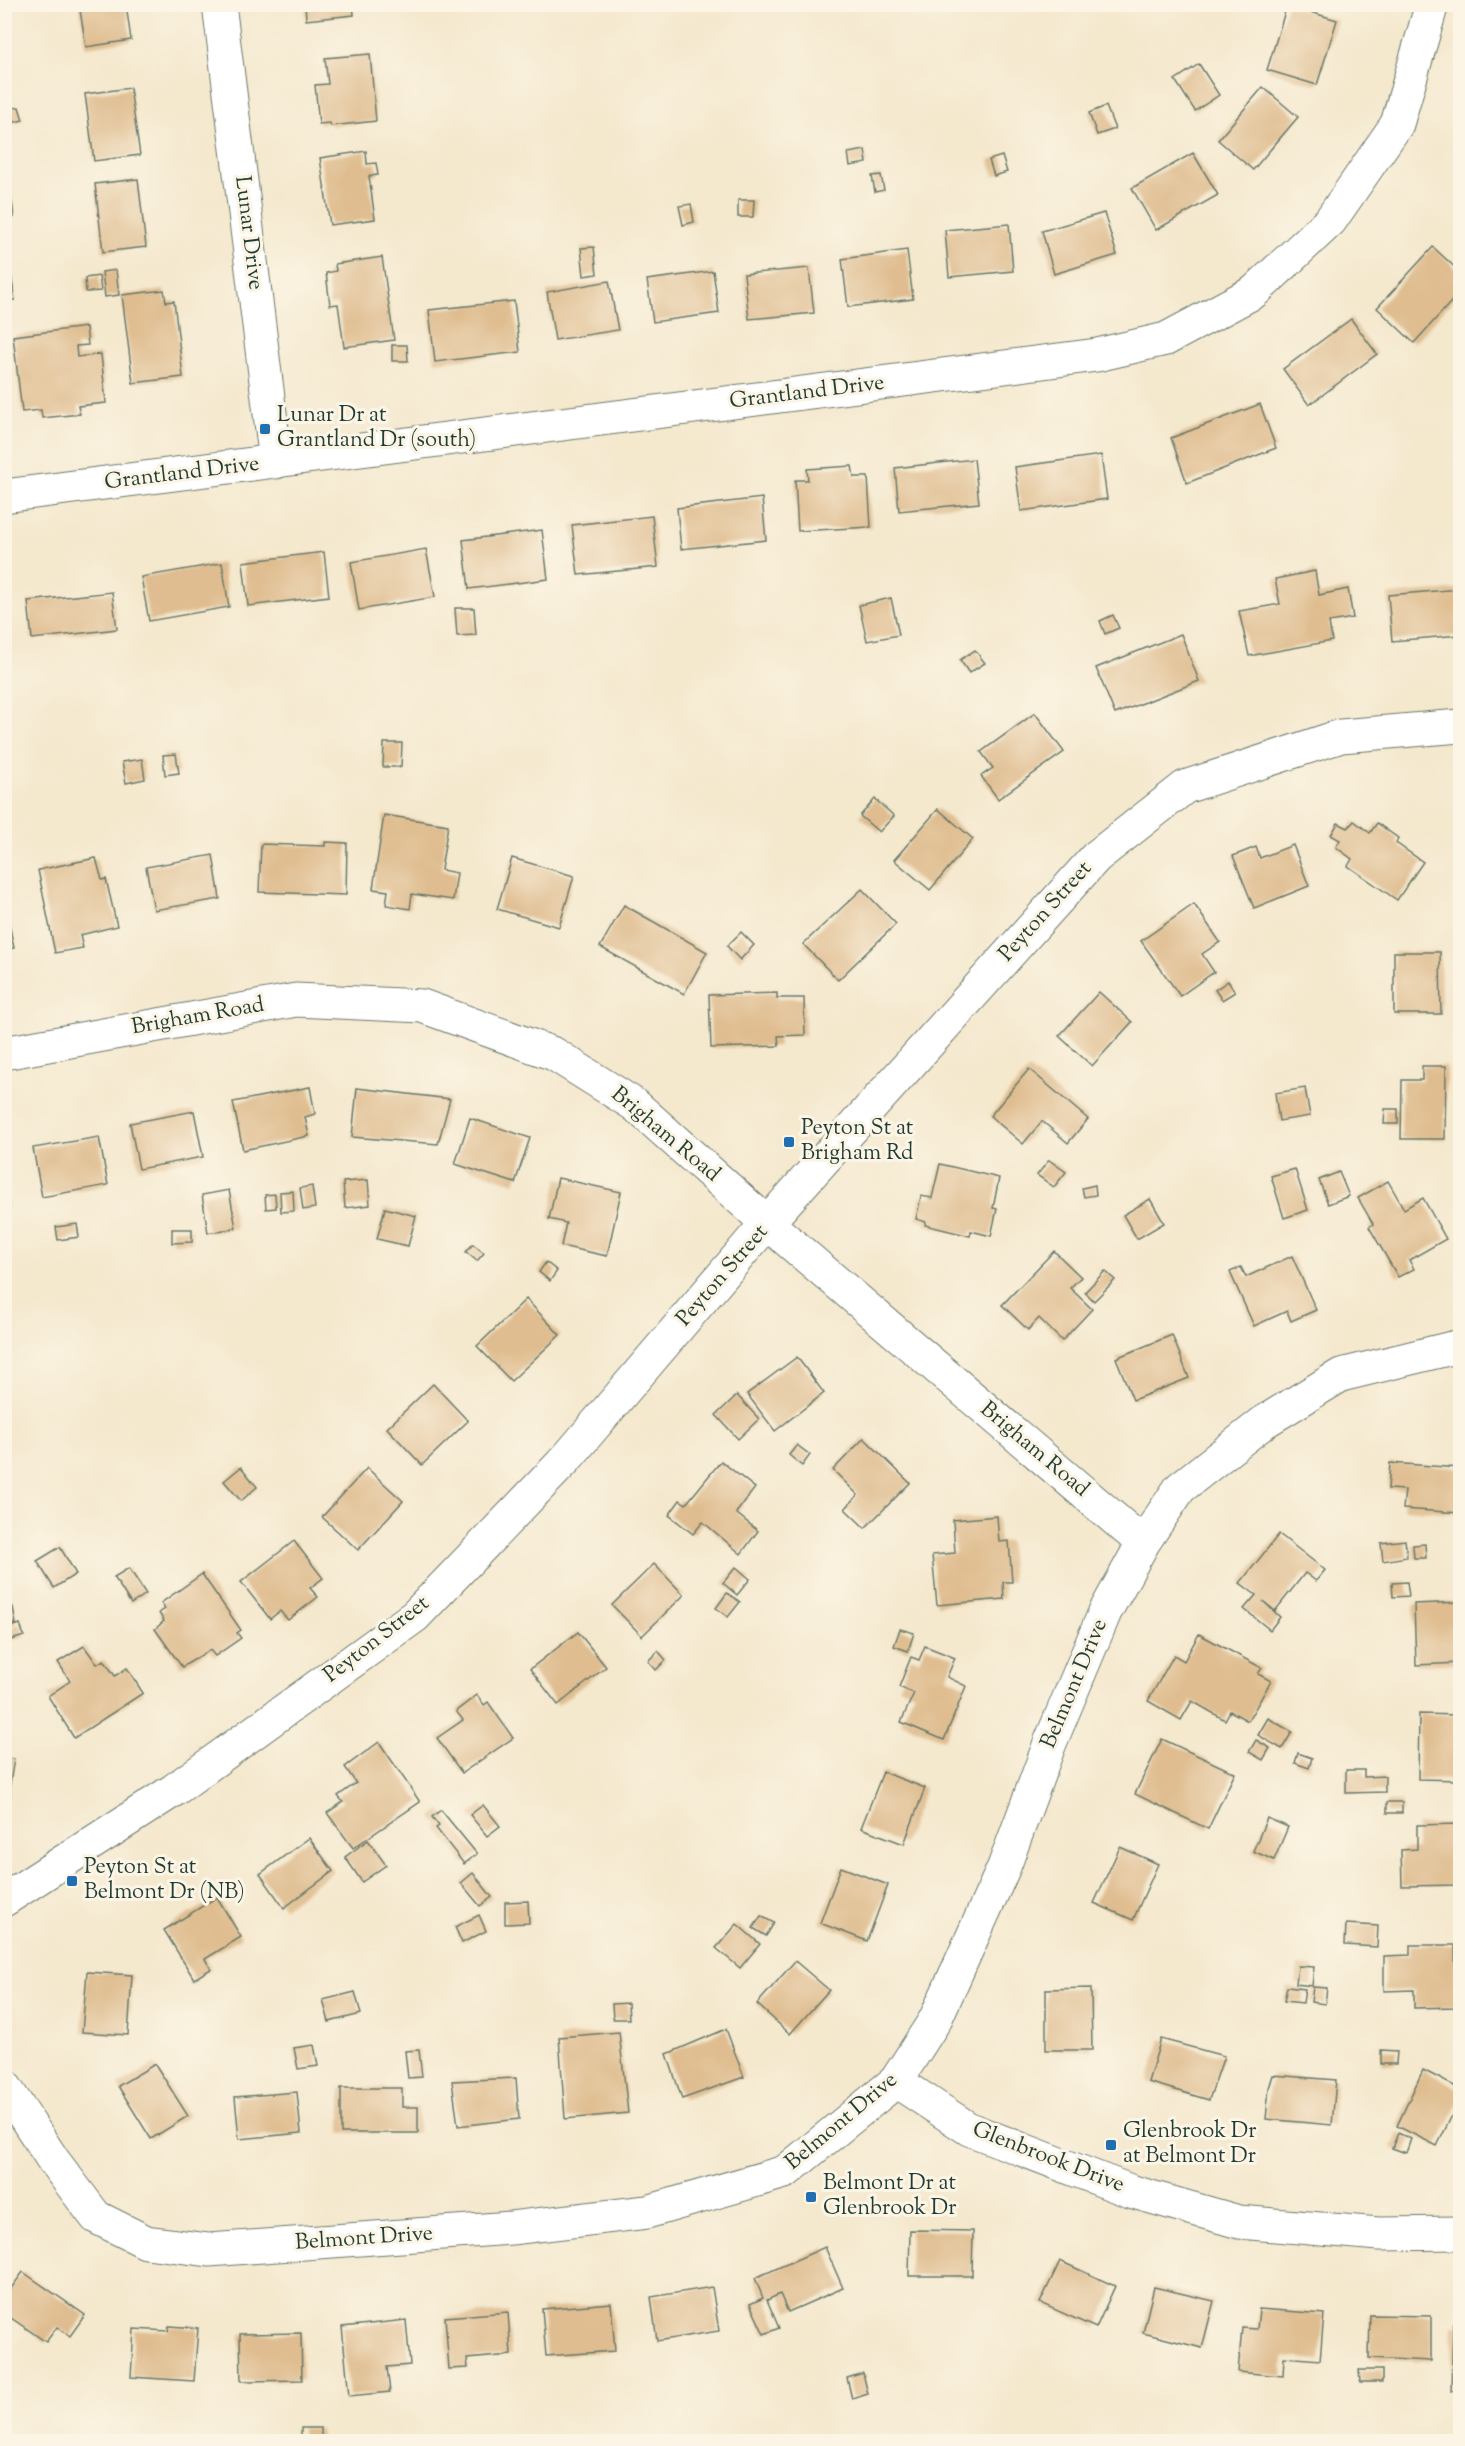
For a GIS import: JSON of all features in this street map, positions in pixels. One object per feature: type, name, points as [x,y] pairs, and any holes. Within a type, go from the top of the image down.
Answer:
[{"type":"street","name":"Lunar Drive","points":[[219,4],[276,462]]},
{"type":"street","name":"Grantland Drive","points":[[4,496],[1097,355],[1166,339],[1254,292],[1330,221],[1397,124],[1432,4]]},
{"type":"street","name":"Peyton Street","points":[[4,1900],[174,1790],[415,1616],[566,1459],[767,1223],[1096,856],[1185,787],[1341,736],[1461,726]]},
{"type":"street","name":"Brigham Road","points":[[4,1053],[296,1000],[422,1006],[554,1054],[635,1105],[767,1223],[1143,1543]]},
{"type":"street","name":"Belmont Drive","points":[[4,2085],[53,2160],[96,2217],[146,2242],[210,2250],[499,2229],[647,2212],[785,2172],[896,2081],[935,2020],[1004,1867],[1050,1743],[1105,1612],[1143,1543],[1180,1488],[1264,1422],[1341,1375],[1461,1346]]},
{"type":"street","name":"Glenbrook Drive","points":[[896,2081],[969,2129],[1130,2191],[1239,2222],[1379,2234],[1461,2233]]},
{"type":"building","points":[[79,4],[126,4],[131,40],[86,47]]},
{"type":"building","points":[[305,4],[353,4],[354,15],[306,20]]},
{"type":"building","points":[[1287,5],[1337,20],[1317,85],[1267,70]]},
{"type":"building","points":[[370,54],[376,121],[331,126],[330,123],[319,124],[315,85],[328,84],[325,58]]},
{"type":"building","points":[[1199,64],[1219,95],[1195,111],[1175,80]]},
{"type":"building","points":[[1263,87],[1298,117],[1253,170],[1218,140]]},
{"type":"building","points":[[130,88],[140,155],[94,161],[85,94]]},
{"type":"building","points":[[1106,106],[1115,129],[1097,135],[1089,113]]},
{"type":"building","points":[[19,107],[23,120],[4,125],[4,110]]},
{"type":"building","points":[[865,150],[867,163],[850,166],[848,153]]},
{"type":"building","points":[[366,151],[367,164],[376,163],[378,175],[369,176],[375,219],[330,225],[320,158]]},
{"type":"building","points":[[1193,153],[1218,195],[1156,230],[1132,188]]},
{"type":"building","points":[[1002,156],[1007,172],[994,176],[989,160]]},
{"type":"building","points":[[881,175],[884,190],[875,192],[872,176]]},
{"type":"building","points":[[138,179],[146,247],[103,252],[95,184]]},
{"type":"building","points":[[738,200],[754,200],[753,217],[738,217]]},
{"type":"building","points":[[12,202],[14,217],[4,218],[4,203]]},
{"type":"building","points":[[691,204],[694,222],[683,225],[679,206]]},
{"type":"building","points":[[1104,213],[1117,255],[1054,274],[1042,231]]},
{"type":"building","points":[[1009,224],[1013,271],[949,277],[945,230]]},
{"type":"building","points":[[594,247],[597,274],[584,276],[581,248]]},
{"type":"building","points":[[1433,247],[1460,272],[1460,292],[1414,343],[1377,308]]},
{"type":"building","points":[[907,250],[913,299],[848,307],[842,259]]},
{"type":"building","points":[[382,257],[394,340],[344,347],[338,304],[330,305],[326,273],[336,271],[335,264]]},
{"type":"building","points":[[4,268],[10,268],[15,300],[4,301]]},
{"type":"building","points":[[809,268],[814,313],[749,319],[744,274]]},
{"type":"building","points":[[116,270],[119,295],[105,297],[102,272]]},
{"type":"building","points":[[713,271],[719,313],[653,322],[647,280]]},
{"type":"building","points":[[99,276],[101,291],[86,292],[85,278]]},
{"type":"building","points":[[609,281],[618,330],[555,340],[547,292]]},
{"type":"building","points":[[164,290],[166,302],[174,301],[183,377],[133,383],[122,295]]},
{"type":"building","points":[[514,301],[520,352],[435,362],[429,310]]},
{"type":"building","points":[[1351,319],[1377,354],[1309,405],[1283,369]]},
{"type":"building","points":[[86,327],[88,345],[76,346],[77,357],[101,354],[106,403],[78,406],[80,414],[42,418],[41,410],[22,412],[13,336]]},
{"type":"building","points":[[392,345],[407,345],[408,361],[392,361]]},
{"type":"building","points":[[1260,404],[1276,448],[1187,483],[1171,438]]},
{"type":"building","points":[[1101,455],[1107,499],[1021,511],[1015,467]]},
{"type":"building","points":[[974,459],[979,503],[899,511],[895,468]]},
{"type":"building","points":[[852,466],[854,477],[868,477],[871,527],[798,531],[795,480],[808,480],[807,469]]},
{"type":"building","points":[[762,498],[766,540],[681,549],[677,508]]},
{"type":"building","points":[[652,516],[658,567],[578,575],[572,525]]},
{"type":"building","points":[[542,530],[548,579],[469,589],[463,540]]},
{"type":"building","points":[[426,549],[435,597],[359,610],[351,562]]},
{"type":"building","points":[[324,552],[329,596],[248,606],[243,562]]},
{"type":"building","points":[[222,563],[229,607],[149,621],[141,577]]},
{"type":"building","points":[[1315,571],[1319,595],[1348,589],[1353,618],[1329,622],[1332,641],[1249,656],[1239,611],[1280,604],[1275,579]]},
{"type":"building","points":[[1460,589],[1460,635],[1392,641],[1388,595]]},
{"type":"building","points":[[112,592],[117,629],[32,639],[28,601]]},
{"type":"building","points":[[891,598],[899,635],[867,641],[859,605]]},
{"type":"building","points":[[455,608],[474,608],[476,635],[457,636]]},
{"type":"building","points":[[1113,615],[1119,628],[1105,634],[1100,621]]},
{"type":"building","points":[[1181,634],[1199,681],[1115,714],[1096,668]]},
{"type":"building","points":[[975,650],[985,663],[969,673],[960,660]]},
{"type":"building","points":[[1035,713],[1064,752],[998,799],[981,776],[993,768],[981,752]]},
{"type":"building","points":[[384,743],[402,743],[401,767],[383,767]]},
{"type":"building","points":[[176,754],[179,773],[165,775],[163,755]]},
{"type":"building","points":[[142,759],[145,779],[126,783],[122,762]]},
{"type":"building","points":[[875,799],[894,816],[879,832],[860,816]]},
{"type":"building","points":[[938,809],[973,839],[930,890],[894,860]]},
{"type":"building","points":[[384,815],[448,825],[441,870],[457,873],[453,900],[412,894],[410,909],[386,905],[388,891],[373,889]]},
{"type":"building","points":[[1354,821],[1370,833],[1377,823],[1398,838],[1396,843],[1423,862],[1397,900],[1348,866],[1352,859],[1336,847],[1340,840],[1331,835],[1338,823],[1348,828]]},
{"type":"building","points":[[325,842],[347,843],[346,895],[259,892],[261,844],[325,846]]},
{"type":"building","points":[[1293,845],[1309,886],[1254,908],[1233,856],[1256,847],[1260,858]]},
{"type":"building","points":[[213,855],[220,899],[154,910],[146,867]]},
{"type":"building","points":[[96,858],[102,880],[106,879],[117,926],[80,935],[83,948],[55,953],[38,870]]},
{"type":"building","points":[[512,858],[574,876],[559,927],[497,909]]},
{"type":"building","points":[[862,889],[896,924],[838,980],[803,944]]},
{"type":"building","points":[[5,903],[14,948],[5,950]]},
{"type":"building","points":[[1194,904],[1220,942],[1202,954],[1214,972],[1180,996],[1141,941]]},
{"type":"building","points":[[624,905],[707,952],[684,994],[600,947]]},
{"type":"building","points":[[741,932],[754,945],[740,960],[727,946]]},
{"type":"building","points":[[1394,952],[1440,952],[1441,1014],[1394,1014]]},
{"type":"building","points":[[1228,981],[1235,992],[1222,1000],[1215,990]]},
{"type":"building","points":[[1099,992],[1132,1022],[1092,1066],[1059,1036]]},
{"type":"building","points":[[777,993],[777,998],[804,998],[805,1035],[778,1036],[779,1046],[711,1048],[709,995]]},
{"type":"building","points":[[1422,1066],[1446,1066],[1445,1139],[1401,1139],[1402,1080],[1422,1080]]},
{"type":"building","points":[[1029,1069],[1088,1119],[1068,1143],[1042,1121],[1023,1144],[990,1116]]},
{"type":"building","points":[[310,1087],[315,1114],[305,1117],[309,1136],[243,1150],[233,1102]]},
{"type":"building","points":[[357,1088],[450,1099],[438,1144],[352,1137]]},
{"type":"building","points":[[1305,1088],[1310,1116],[1279,1121],[1275,1093]]},
{"type":"building","points":[[1385,1109],[1398,1109],[1398,1124],[1384,1124]]},
{"type":"building","points":[[194,1111],[203,1157],[139,1169],[130,1123]]},
{"type":"building","points":[[470,1118],[530,1138],[515,1183],[455,1164]]},
{"type":"building","points":[[99,1137],[108,1185],[42,1197],[33,1148]]},
{"type":"building","points":[[1049,1160],[1066,1172],[1054,1187],[1037,1175]]},
{"type":"building","points":[[940,1164],[999,1178],[993,1208],[997,1209],[991,1236],[971,1231],[970,1236],[925,1225],[926,1222],[916,1219],[921,1196],[932,1198]]},
{"type":"building","points":[[1295,1169],[1308,1210],[1284,1218],[1271,1176]]},
{"type":"building","points":[[1339,1172],[1349,1196],[1328,1204],[1319,1180]]},
{"type":"building","points":[[558,1178],[621,1192],[607,1256],[561,1246],[566,1223],[549,1219]]},
{"type":"building","points":[[368,1180],[370,1205],[345,1208],[343,1182]]},
{"type":"building","points":[[1388,1181],[1404,1209],[1423,1198],[1446,1239],[1409,1260],[1414,1269],[1398,1277],[1369,1227],[1373,1224],[1358,1198]]},
{"type":"building","points":[[1095,1185],[1096,1195],[1084,1197],[1082,1188]]},
{"type":"building","points":[[312,1186],[315,1208],[303,1210],[300,1188]]},
{"type":"building","points":[[4,1189],[9,1209],[4,1209]]},
{"type":"building","points":[[229,1190],[236,1228],[208,1233],[202,1195]]},
{"type":"building","points":[[293,1191],[294,1211],[281,1212],[280,1192]]},
{"type":"building","points":[[275,1194],[276,1208],[266,1209],[265,1195]]},
{"type":"building","points":[[1150,1199],[1164,1223],[1137,1239],[1123,1215]]},
{"type":"building","points":[[385,1208],[416,1216],[408,1246],[377,1239]]},
{"type":"building","points":[[77,1224],[79,1237],[58,1240],[56,1227]]},
{"type":"building","points":[[172,1229],[192,1229],[192,1242],[172,1243]]},
{"type":"building","points":[[473,1244],[484,1253],[477,1261],[466,1252]]},
{"type":"building","points":[[1054,1251],[1081,1277],[1070,1288],[1092,1309],[1062,1341],[1039,1318],[1028,1330],[1002,1305]]},
{"type":"building","points":[[1292,1256],[1316,1310],[1291,1321],[1287,1311],[1254,1326],[1230,1272],[1241,1267],[1246,1277]]},
{"type":"building","points":[[546,1262],[557,1271],[550,1281],[539,1272]]},
{"type":"building","points":[[1105,1271],[1115,1280],[1094,1301],[1085,1292]]},
{"type":"building","points":[[526,1299],[560,1335],[511,1381],[477,1346]]},
{"type":"building","points":[[1172,1335],[1189,1378],[1133,1400],[1116,1358]]},
{"type":"building","points":[[797,1357],[824,1393],[775,1431],[747,1394]]},
{"type":"building","points":[[433,1384],[468,1421],[422,1465],[387,1428]]},
{"type":"building","points":[[737,1395],[759,1419],[738,1439],[716,1415]]},
{"type":"building","points":[[864,1438],[910,1483],[865,1528],[845,1509],[858,1495],[833,1470]]},
{"type":"building","points":[[797,1445],[810,1455],[802,1466],[789,1455]]},
{"type":"building","points":[[721,1461],[755,1488],[736,1513],[758,1531],[741,1554],[703,1522],[693,1534],[669,1515],[680,1500],[686,1504]]},
{"type":"building","points":[[1390,1463],[1460,1468],[1460,1513],[1403,1509],[1405,1490],[1388,1489]]},
{"type":"building","points":[[241,1467],[257,1487],[241,1501],[224,1481]]},
{"type":"building","points":[[367,1468],[403,1501],[358,1550],[322,1517]]},
{"type":"building","points":[[997,1516],[999,1542],[1009,1541],[1012,1582],[1003,1582],[1004,1599],[937,1605],[932,1555],[955,1553],[953,1520]]},
{"type":"building","points":[[1279,1534],[1325,1570],[1316,1581],[1305,1573],[1275,1611],[1263,1601],[1280,1617],[1270,1630],[1244,1609],[1256,1595],[1240,1583]]},
{"type":"building","points":[[1405,1540],[1407,1557],[1383,1561],[1381,1543]]},
{"type":"building","points":[[294,1541],[323,1578],[310,1588],[318,1597],[288,1620],[280,1611],[270,1619],[241,1582]]},
{"type":"building","points":[[1425,1544],[1426,1558],[1414,1558],[1413,1545]]},
{"type":"building","points":[[60,1547],[76,1574],[54,1588],[37,1561]]},
{"type":"building","points":[[654,1564],[684,1595],[642,1636],[612,1605]]},
{"type":"building","points":[[736,1567],[750,1579],[737,1595],[723,1583]]},
{"type":"building","points":[[129,1568],[146,1594],[131,1604],[114,1577]]},
{"type":"building","points":[[202,1574],[241,1630],[237,1633],[241,1638],[215,1656],[210,1650],[182,1667],[155,1629],[164,1621],[159,1613],[165,1609],[161,1603]]},
{"type":"building","points":[[1407,1582],[1409,1596],[1393,1597],[1392,1583]]},
{"type":"building","points":[[727,1593],[740,1602],[728,1617],[716,1608]]},
{"type":"building","points":[[1460,1602],[1460,1663],[1416,1665],[1414,1604]]},
{"type":"building","points":[[13,1607],[16,1624],[4,1625],[4,1608]]},
{"type":"building","points":[[20,1624],[24,1636],[8,1641],[5,1629]]},
{"type":"building","points":[[900,1629],[914,1633],[908,1651],[894,1646]]},
{"type":"building","points":[[578,1632],[606,1667],[558,1705],[530,1669]]},
{"type":"building","points":[[1199,1634],[1262,1668],[1258,1674],[1271,1681],[1248,1721],[1230,1711],[1225,1720],[1192,1701],[1181,1720],[1148,1701],[1174,1655],[1184,1661]]},
{"type":"building","points":[[84,1646],[97,1664],[104,1660],[115,1676],[127,1668],[143,1693],[74,1738],[48,1696],[70,1681],[58,1662]]},
{"type":"building","points":[[925,1646],[955,1658],[947,1677],[966,1686],[944,1740],[901,1722],[914,1693],[899,1687],[911,1657],[919,1660]]},
{"type":"building","points":[[658,1651],[666,1660],[656,1670],[648,1661]]},
{"type":"building","points":[[477,1695],[484,1705],[488,1702],[513,1738],[462,1773],[437,1738],[463,1720],[456,1711]]},
{"type":"building","points":[[1419,1714],[1460,1715],[1460,1780],[1418,1779]]},
{"type":"building","points":[[1268,1718],[1292,1732],[1282,1749],[1258,1735]]},
{"type":"building","points":[[1162,1739],[1235,1773],[1208,1829],[1135,1794]]},
{"type":"building","points":[[1256,1740],[1270,1748],[1263,1760],[1249,1752]]},
{"type":"building","points":[[379,1742],[420,1802],[353,1848],[327,1813],[343,1802],[338,1796],[356,1783],[345,1767]]},
{"type":"building","points":[[1298,1753],[1312,1758],[1309,1768],[1295,1763]]},
{"type":"building","points":[[4,1758],[14,1759],[7,1801],[4,1800]]},
{"type":"building","points":[[1346,1770],[1364,1770],[1364,1777],[1385,1776],[1385,1792],[1346,1793]]},
{"type":"building","points":[[883,1772],[925,1788],[904,1844],[861,1828]]},
{"type":"building","points":[[1387,1802],[1402,1802],[1402,1813],[1387,1813]]},
{"type":"building","points":[[483,1805],[500,1826],[487,1836],[470,1815]]},
{"type":"building","points":[[441,1810],[477,1854],[464,1864],[436,1828],[439,1826],[432,1817]]},
{"type":"building","points":[[1267,1818],[1288,1827],[1274,1860],[1253,1851]]},
{"type":"building","points":[[1459,1824],[1460,1885],[1402,1886],[1401,1850],[1417,1849],[1417,1825]]},
{"type":"building","points":[[309,1838],[333,1871],[284,1908],[260,1874]]},
{"type":"building","points":[[368,1840],[386,1865],[362,1882],[345,1857]]},
{"type":"building","points":[[1120,1847],[1158,1864],[1133,1920],[1094,1903]]},
{"type":"building","points":[[841,1867],[888,1885],[867,1941],[820,1923]]},
{"type":"building","points":[[473,1873],[492,1897],[480,1906],[461,1883]]},
{"type":"building","points":[[217,1897],[241,1937],[205,1959],[211,1969],[194,1979],[164,1930]]},
{"type":"building","points":[[528,1901],[529,1923],[505,1924],[505,1902]]},
{"type":"building","points":[[479,1915],[486,1931],[462,1943],[455,1927]]},
{"type":"building","points":[[761,1916],[774,1923],[766,1936],[753,1928]]},
{"type":"building","points":[[737,1924],[760,1944],[740,1968],[716,1948]]},
{"type":"building","points":[[1346,1924],[1378,1926],[1377,1947],[1345,1945]]},
{"type":"building","points":[[1410,1945],[1455,1945],[1456,2007],[1414,2008],[1414,1990],[1384,1991],[1384,1956],[1410,1955]]},
{"type":"building","points":[[795,1961],[829,1990],[790,2034],[757,2004]]},
{"type":"building","points":[[1298,1966],[1314,1967],[1312,1986],[1296,1984]]},
{"type":"building","points":[[87,1972],[132,1975],[128,2035],[82,2032]]},
{"type":"building","points":[[1287,1987],[1305,1989],[1303,2003],[1284,2001]]},
{"type":"building","points":[[1313,1987],[1327,1988],[1325,2004],[1311,2002]]},
{"type":"building","points":[[1091,1988],[1092,2050],[1046,2050],[1046,1989]]},
{"type":"building","points":[[355,1992],[361,2014],[329,2022],[323,2000]]},
{"type":"building","points":[[628,2003],[629,2019],[613,2019],[612,2004]]},
{"type":"building","points":[[726,2029],[744,2077],[682,2099],[667,2054]]},
{"type":"building","points":[[619,2032],[628,2113],[565,2119],[559,2037]]},
{"type":"building","points":[[1161,2039],[1224,2056],[1209,2100],[1148,2082]]},
{"type":"building","points":[[314,2045],[318,2066],[298,2069],[294,2048]]},
{"type":"building","points":[[419,2050],[422,2077],[408,2078],[405,2051]]},
{"type":"building","points":[[1381,2050],[1397,2051],[1396,2064],[1381,2064]]},
{"type":"building","points":[[155,2064],[188,2116],[151,2139],[118,2086]]},
{"type":"building","points":[[1423,2070],[1460,2089],[1460,2099],[1437,2146],[1397,2126]]},
{"type":"building","points":[[1273,2075],[1336,2080],[1332,2125],[1266,2119],[1269,2088]]},
{"type":"building","points":[[516,2078],[519,2119],[458,2126],[452,2081]]},
{"type":"building","points":[[341,2088],[402,2088],[402,2107],[418,2107],[418,2133],[341,2133]]},
{"type":"building","points":[[297,2092],[301,2133],[239,2139],[235,2097]]},
{"type":"building","points":[[1398,2133],[1411,2139],[1406,2153],[1392,2148]]},
{"type":"building","points":[[910,2230],[973,2231],[972,2276],[909,2276]]},
{"type":"building","points":[[825,2247],[843,2288],[788,2312],[780,2294],[767,2300],[779,2328],[764,2334],[750,2304],[763,2298],[755,2278]]},
{"type":"building","points":[[1060,2261],[1115,2286],[1096,2328],[1040,2303]]},
{"type":"building","points":[[23,2272],[85,2315],[70,2336],[57,2327],[46,2342],[4,2313],[4,2298]]},
{"type":"building","points":[[712,2287],[719,2331],[657,2341],[651,2297]]},
{"type":"building","points":[[1154,2287],[1214,2301],[1202,2348],[1143,2333]]},
{"type":"building","points":[[611,2303],[615,2351],[546,2356],[542,2309]]},
{"type":"building","points":[[1259,2309],[1324,2314],[1320,2360],[1284,2357],[1283,2376],[1238,2372],[1242,2328],[1257,2329]]},
{"type":"building","points":[[508,2312],[511,2355],[467,2359],[468,2368],[449,2369],[445,2317]]},
{"type":"building","points":[[1370,2315],[1431,2316],[1431,2361],[1369,2358]]},
{"type":"building","points":[[406,2320],[410,2365],[387,2367],[390,2392],[349,2396],[342,2327]]},
{"type":"building","points":[[1453,2325],[1460,2325],[1460,2391],[1451,2391]]},
{"type":"building","points":[[169,2326],[198,2328],[194,2381],[131,2377],[134,2329],[168,2331]]},
{"type":"building","points":[[301,2333],[302,2380],[241,2381],[240,2334]]},
{"type":"building","points":[[1359,2370],[1382,2370],[1382,2382],[1360,2382]]},
{"type":"building","points":[[863,2373],[868,2394],[852,2399],[847,2378]]},
{"type":"building","points":[[301,2428],[321,2428],[321,2442],[301,2442]]},
{"type":"place","name":"Lunar Dr at Grantland Dr (south)","points":[[265,429]]},
{"type":"place","name":"Peyton St at Brigham Rd","points":[[789,1142]]},
{"type":"place","name":"Peyton St at Belmont Dr (NB)","points":[[72,1881]]},
{"type":"place","name":"Glenbrook Dr at Belmont Dr","points":[[1111,2145]]},
{"type":"place","name":"Belmont Dr at Glenbrook Dr","points":[[811,2197]]}]
